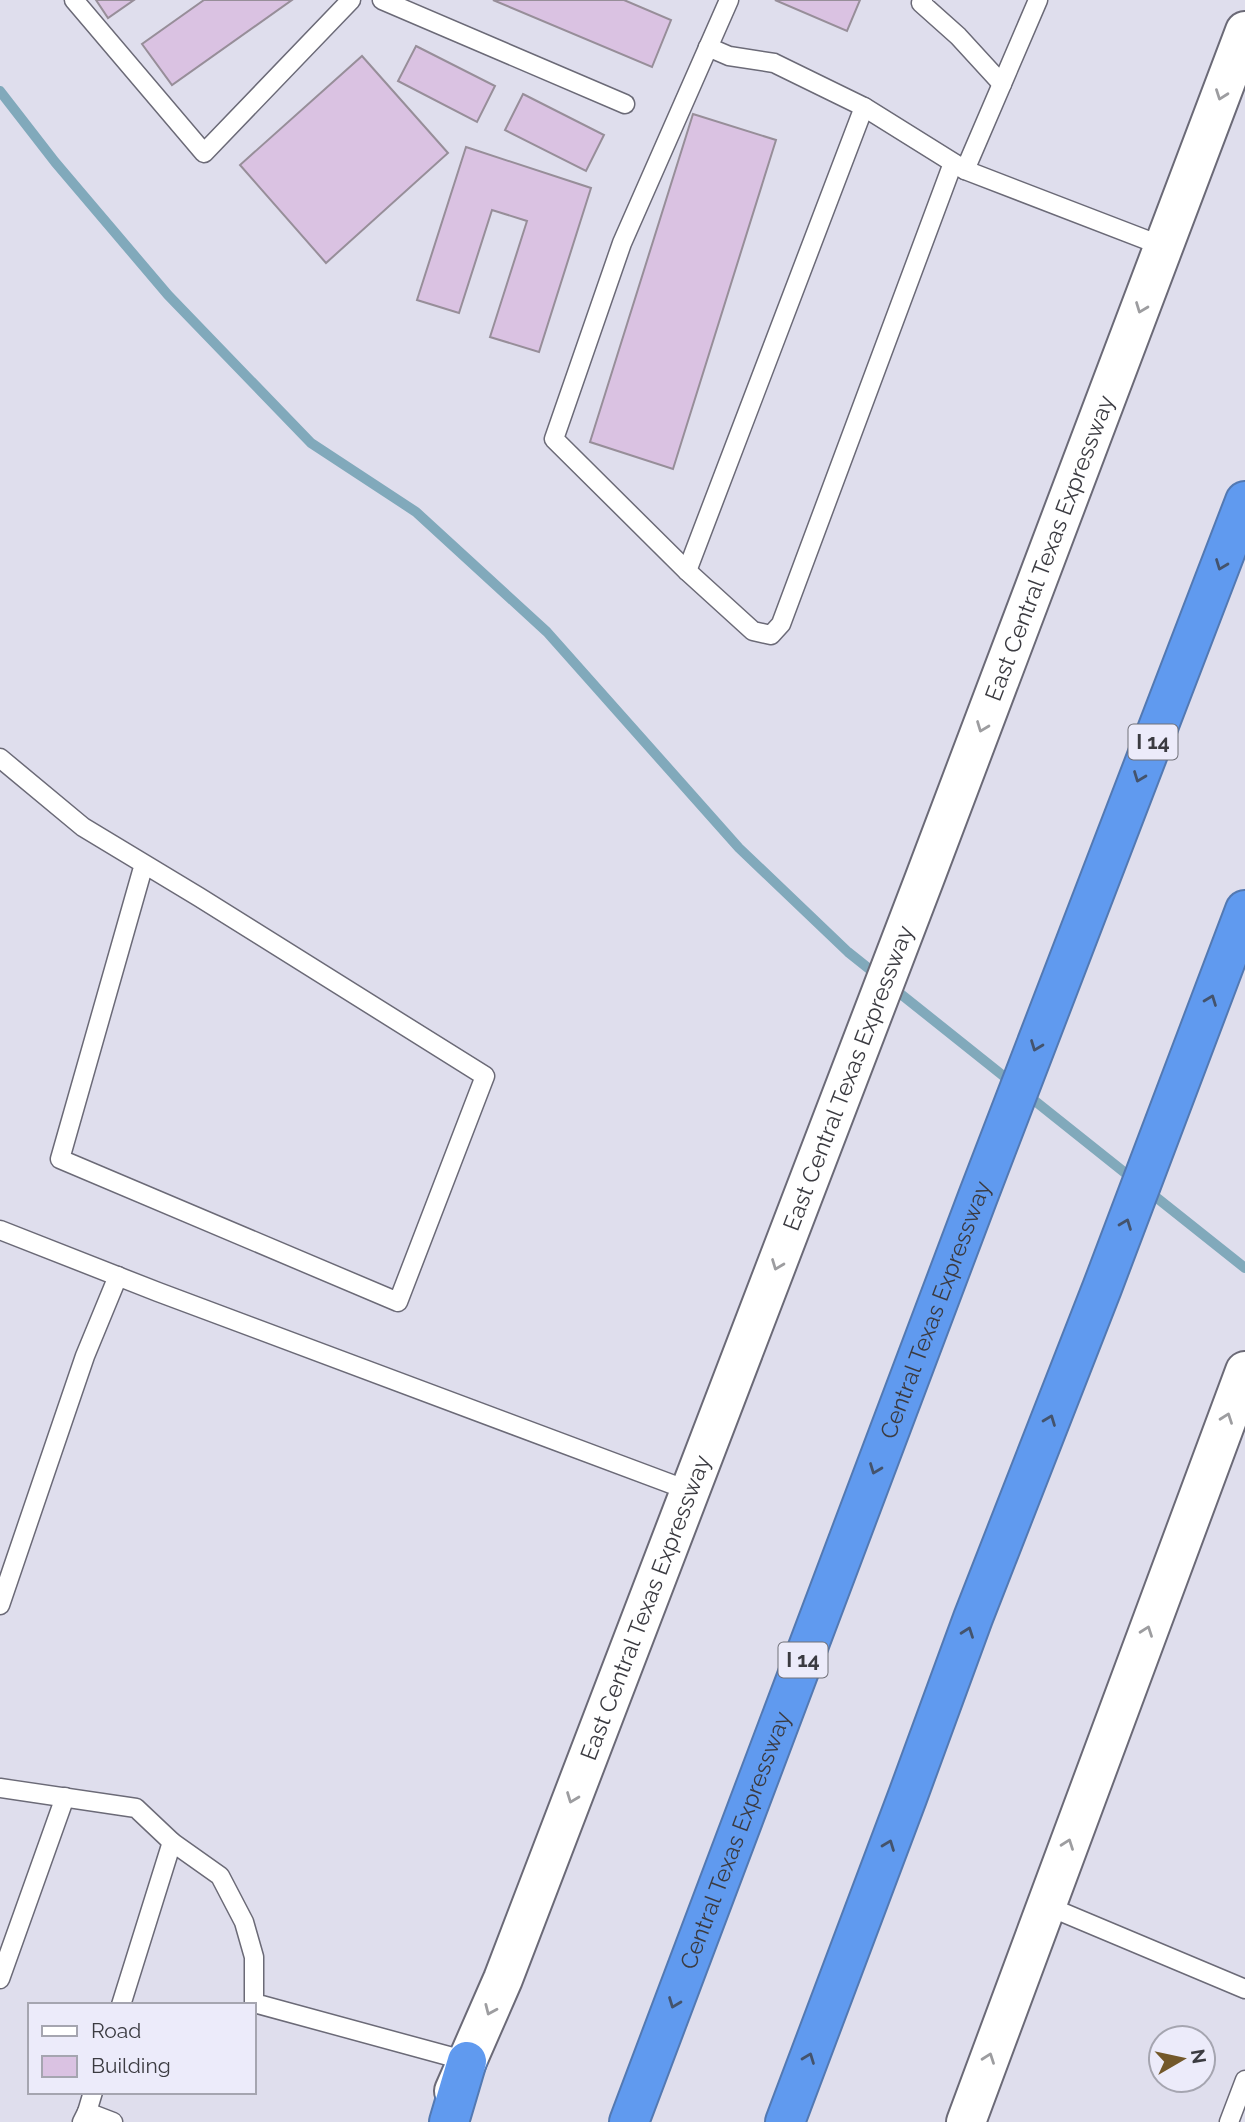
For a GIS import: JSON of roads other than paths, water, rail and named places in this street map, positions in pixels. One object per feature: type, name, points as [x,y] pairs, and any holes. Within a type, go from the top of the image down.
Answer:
[{"type":"highway","name":"Central Texas Expressway","points":[[629,2122],[977,1199],[1245,501]]},
{"type":"highway","points":[[785,2122],[973,1618],[1245,910]]},
{"type":"highway","points":[[449,2122],[467,2061]]},
{"type":"main road","name":"East Central Texas Expressway","points":[[440,2122],[503,1979],[924,880],[1245,31]]},
{"type":"main road","points":[[966,2122],[1243,1376]]},
{"type":"lane","points":[[74,0],[204,153],[351,0]]},
{"type":"lane","points":[[382,0],[625,104]]},
{"type":"lane","points":[[729,0],[621,243],[554,439],[687,571],[753,631],[771,635],[781,624],[959,166],[1002,84],[1038,0]]},
{"type":"lane","points":[[923,0],[921,3],[958,36],[1002,84]]},
{"type":"lane","points":[[708,47],[729,55],[774,63],[864,107],[959,166],[1165,247]]},
{"type":"lane","points":[[687,571],[864,107]]},
{"type":"lane","points":[[0,758],[83,827],[144,864],[485,1076],[398,1302],[60,1159],[144,864]]},
{"type":"lane","points":[[0,1230],[690,1491]]},
{"type":"lane","points":[[0,1605],[85,1356],[118,1276]]},
{"type":"lane","points":[[0,1788],[136,1808],[172,1842],[220,1876],[244,1922],[254,1957],[253,2003]]},
{"type":"lane","points":[[0,1979],[65,1797]]},
{"type":"lane","points":[[122,2003],[172,1842]]},
{"type":"lane","points":[[1045,1905],[1245,1989]]},
{"type":"lane","points":[[256,2005],[467,2061]]},
{"type":"lane","points":[[1229,2122],[1245,2080]]},
{"type":"lane","points":[[92,2094],[85,2117],[113,2122]]},
{"type":"waterway","points":[[0,91],[55,162],[168,295],[311,443],[416,512],[547,632],[739,848],[848,952],[1134,1180]]},
{"type":"waterway","points":[[1147,1190],[1245,1268]]}]
